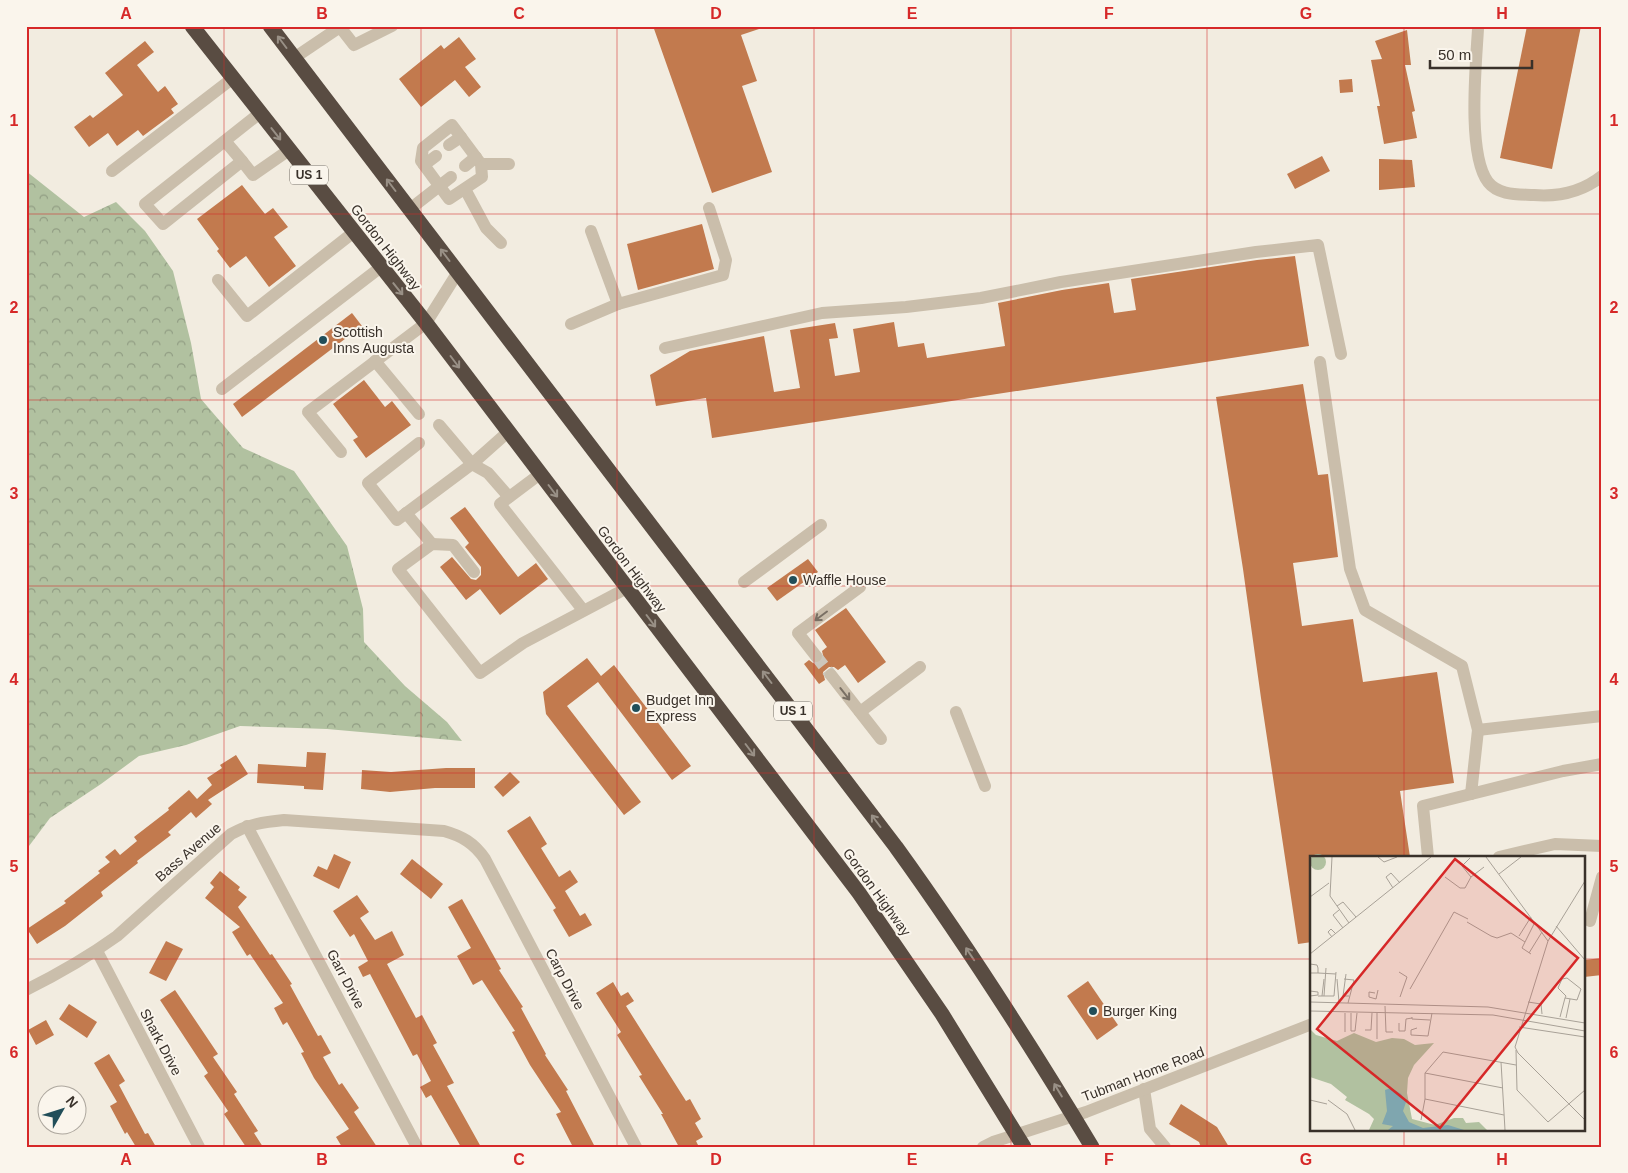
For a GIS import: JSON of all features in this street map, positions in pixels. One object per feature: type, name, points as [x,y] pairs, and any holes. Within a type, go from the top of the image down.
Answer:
[{"type":"highway","name":"Gordon Highway","points":[[192,26],[426,323],[859,893],[942,1014],[1020,1141]]},
{"type":"highway","name":"US 1","points":[[270,26],[902,855],[994,990],[1092,1147]]},
{"type":"street","points":[[294,58],[340,26],[354,45],[392,26]]},
{"type":"street","points":[[1478,29],[1475,76],[1476,141],[1480,165],[1489,183],[1505,194],[1549,196],[1583,189],[1602,177]]},
{"type":"street","points":[[112,171],[233,78]]},
{"type":"street","points":[[242,161],[163,224],[145,204],[260,114]]},
{"type":"street","points":[[452,125],[461,136],[479,161],[482,178],[449,199],[421,161],[423,148],[452,125]]},
{"type":"street","points":[[449,145],[461,136]]},
{"type":"street","points":[[226,141],[253,175],[289,150]]},
{"type":"street","points":[[424,165],[436,156]]},
{"type":"street","points":[[465,166],[479,161],[509,164]]},
{"type":"street","points":[[410,209],[451,177]]},
{"type":"street","points":[[465,189],[486,228],[501,243]]},
{"type":"street","points":[[571,324],[618,304],[723,275],[726,260],[709,208]]},
{"type":"street","points":[[591,231],[618,304]]},
{"type":"street","points":[[218,280],[247,316],[354,232]]},
{"type":"street","points":[[665,348],[822,314],[981,298],[1061,282],[1256,252],[1318,245],[1341,354]]},
{"type":"street","points":[[222,389],[381,267]]},
{"type":"street","points":[[341,452],[308,412],[426,323],[458,272]]},
{"type":"street","points":[[375,361],[419,414]]},
{"type":"street","points":[[1320,362],[1350,569],[1365,610],[1462,666],[1478,730],[1471,794]]},
{"type":"street","points":[[440,425],[472,464],[488,473],[510,497]]},
{"type":"street","points":[[419,443],[368,484],[397,520],[472,464],[508,432]]},
{"type":"street","points":[[540,474],[500,504],[583,610]]},
{"type":"street","points":[[406,513],[432,544]]},
{"type":"street","points":[[744,582],[821,525]]},
{"type":"street","points":[[474,572],[453,545],[432,544],[398,569],[480,673],[523,643],[627,588]]},
{"type":"street","points":[[816,656],[798,634],[860,587]]},
{"type":"street","points":[[860,712],[920,667]]},
{"type":"street","points":[[831,675],[881,739]]},
{"type":"street","points":[[956,712],[985,786]]},
{"type":"street","points":[[1478,730],[1602,716]]},
{"type":"street","points":[[1428,856],[1423,806],[1563,771],[1602,764]]},
{"type":"street","name":"Bass Avenue","points":[[26,990],[70,968],[97,951],[117,936],[231,834],[247,826],[262,822],[284,820],[429,829],[458,835]]},
{"type":"street","name":"Garr Drive","points":[[247,826],[417,1147]]},
{"type":"street","name":"Carp Drive","points":[[458,835],[472,844],[485,859],[636,1147]]},
{"type":"street","points":[[1503,856],[1556,844],[1602,846]]},
{"type":"street","points":[[1592,921],[1602,877]]},
{"type":"street","name":"Shark Drive","points":[[97,951],[200,1147]]},
{"type":"street","name":"Tubman Home Road","points":[[983,1147],[1020,1141],[1074,1116],[1310,1025]]},
{"type":"street","points":[[1144,1089],[1150,1129],[1165,1147]]},
{"type":"green space","points":[[26,171],[84,217],[116,202],[145,231],[173,271],[191,343],[201,399],[243,448],[294,471],[347,546],[363,609],[364,642],[405,686],[447,722],[462,741],[327,729],[240,726],[186,745],[139,756],[50,818],[26,850]]},
{"type":"building","points":[[653,26],[762,26],[762,28],[741,35],[757,81],[742,86],[772,172],[712,193]]},
{"type":"building","points":[[1527,26],[1581,26],[1552,169],[1500,158]]},
{"type":"building","points":[[1407,30],[1411,65],[1405,65],[1415,111],[1412,112],[1417,138],[1384,144],[1377,106],[1380,106],[1371,60],[1382,59],[1375,41]]},
{"type":"building","points":[[459,37],[476,59],[465,67],[481,87],[469,97],[455,80],[421,107],[399,79],[441,45],[444,49]]},
{"type":"building","points":[[145,41],[154,52],[137,65],[158,92],[165,86],[178,104],[171,109],[174,113],[143,136],[138,130],[117,146],[108,133],[89,147],[74,127],[90,115],[93,118],[123,95],[105,73]]},
{"type":"building","points":[[1352,79],[1353,92],[1340,93],[1339,80]]},
{"type":"building","points":[[1322,156],[1330,171],[1295,189],[1287,174]]},
{"type":"building","points":[[1379,159],[1412,160],[1415,187],[1379,190]]},
{"type":"building","points":[[242,185],[265,214],[273,208],[288,227],[274,237],[296,266],[269,287],[246,256],[230,268],[197,219]]},
{"type":"building","points":[[702,224],[714,269],[638,290],[627,244]]},
{"type":"building","points":[[1295,256],[1309,346],[712,438],[706,398],[656,406],[650,375],[690,351],[764,336],[774,392],[800,388],[790,330],[835,323],[838,338],[829,339],[835,376],[860,372],[853,329],[894,322],[898,347],[924,343],[927,358],[1005,346],[998,303],[1109,283],[1114,313],[1136,310],[1131,279]]},
{"type":"building","points":[[352,313],[362,326],[242,417],[233,404]]},
{"type":"building","points":[[364,380],[385,407],[392,401],[411,425],[366,458],[353,440],[358,437],[333,404]]},
{"type":"building","points":[[1303,384],[1318,475],[1328,474],[1338,557],[1293,563],[1302,626],[1353,619],[1363,682],[1437,672],[1454,783],[1400,791],[1410,856],[1310,856],[1310,942],[1298,944],[1216,397]]},
{"type":"building","points":[[465,507],[518,577],[536,563],[548,579],[500,615],[480,589],[466,600],[440,567],[452,557],[471,579],[476,580],[481,575],[481,567],[465,547],[469,543],[450,518]]},
{"type":"building","name":"Waffle House","points":[[808,559],[818,572],[777,601],[767,588]]},
{"type":"building","points":[[846,608],[886,662],[858,683],[845,665],[838,670],[834,667],[829,667],[823,672],[825,680],[819,684],[804,664],[809,660],[818,664],[824,659],[822,651],[827,647],[815,630]]},
{"type":"building","points":[[587,658],[601,676],[614,665],[691,766],[672,780],[598,682],[567,706],[641,802],[624,815],[546,714],[543,692]]},
{"type":"building","points":[[307,752],[326,753],[323,790],[304,789],[304,786],[257,783],[258,764],[306,767]]},
{"type":"building","points":[[236,755],[248,774],[208,800],[212,804],[196,818],[191,812],[168,832],[171,835],[101,892],[103,896],[65,926],[37,944],[27,929],[66,903],[64,901],[100,873],[98,871],[110,862],[105,857],[115,849],[120,855],[137,841],[134,837],[169,810],[168,808],[189,790],[197,799],[212,785],[207,778],[222,768],[220,765]]},
{"type":"building","points":[[475,768],[475,788],[435,788],[390,792],[361,789],[362,770],[391,772]]},
{"type":"building","points":[[510,772],[520,782],[503,797],[494,787]]},
{"type":"building","points":[[530,816],[547,844],[541,848],[559,877],[570,870],[578,882],[565,891],[580,916],[585,913],[592,925],[569,937],[553,910],[556,908],[507,831]]},
{"type":"building","points":[[334,854],[351,862],[339,889],[313,876],[318,866],[327,870]]},
{"type":"building","points":[[412,859],[443,884],[431,899],[400,874]]},
{"type":"building","points":[[220,871],[240,887],[238,890],[247,897],[238,907],[292,984],[290,985],[318,1036],[321,1035],[331,1053],[323,1057],[339,1085],[342,1083],[359,1108],[354,1112],[377,1147],[342,1147],[336,1137],[349,1129],[314,1078],[301,1053],[304,1052],[287,1022],[283,1025],[274,1008],[283,1003],[250,954],[247,956],[232,932],[240,927],[205,898],[214,887],[210,883]]},
{"type":"building","points":[[357,895],[369,912],[360,918],[375,940],[392,931],[404,955],[387,964],[416,1018],[422,1015],[437,1043],[433,1045],[454,1083],[447,1086],[481,1147],[461,1147],[431,1095],[426,1098],[420,1087],[431,1081],[417,1054],[413,1056],[370,974],[363,977],[358,967],[368,961],[354,934],[350,937],[333,911]]},
{"type":"building","points":[[462,899],[501,969],[499,970],[523,1007],[521,1008],[545,1055],[568,1090],[566,1091],[595,1147],[573,1147],[556,1114],[561,1112],[530,1065],[512,1032],[515,1031],[482,980],[473,985],[457,956],[471,948],[448,907]]},
{"type":"building","points":[[166,941],[183,949],[166,981],[149,973]]},
{"type":"building","points":[[1602,958],[1602,975],[1586,977],[1586,960]]},
{"type":"building","name":"Burger King","points":[[1088,981],[1118,1025],[1097,1040],[1067,996]]},
{"type":"building","points":[[613,982],[621,996],[628,992],[634,1001],[626,1006],[686,1101],[690,1099],[701,1119],[695,1123],[703,1137],[696,1141],[699,1147],[679,1147],[661,1114],[663,1114],[639,1076],[642,1075],[617,1035],[621,1032],[596,993]]},
{"type":"building","points":[[175,990],[218,1054],[213,1057],[237,1092],[234,1094],[258,1131],[254,1133],[263,1147],[246,1147],[224,1114],[228,1111],[204,1076],[208,1073],[160,1000]]},
{"type":"building","points":[[69,1004],[97,1022],[87,1038],[59,1019]]},
{"type":"building","points":[[46,1020],[54,1035],[36,1045],[28,1030]]},
{"type":"building","points":[[109,1054],[125,1081],[119,1085],[145,1134],[148,1133],[156,1147],[136,1147],[127,1132],[125,1134],[110,1106],[117,1102],[94,1063]]},
{"type":"building","points":[[1181,1104],[1217,1127],[1229,1147],[1201,1147],[1199,1142],[1169,1124]]},
{"type":"tunnel","points":[[816,656],[831,675]]},
{"type":"place","name":"Scottish Inns Augusta","points":[[323,340]]},
{"type":"place","name":"Waffle House","points":[[793,580]]},
{"type":"place","name":"Budget Inn Express","points":[[636,708]]},
{"type":"place","name":"Burger King","points":[[1093,1011]]}]
